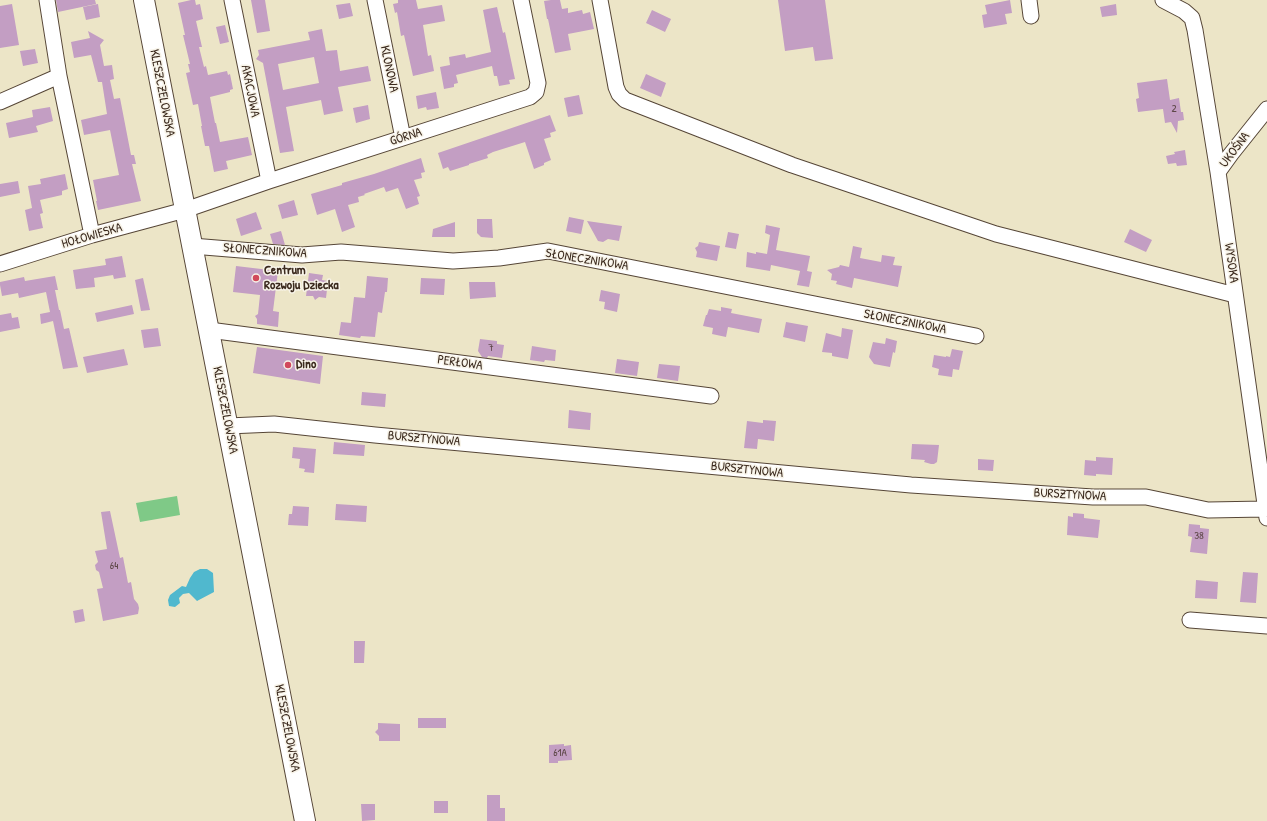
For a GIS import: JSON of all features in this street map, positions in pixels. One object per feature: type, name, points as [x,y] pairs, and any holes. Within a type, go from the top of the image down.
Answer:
[{"type":"main road","name":"KLESZCZELOWSKA","points":[[144,0],[305,821]]},
{"type":"street","points":[[47,0],[59,76],[92,235]]},
{"type":"street","name":"AKACJOWA","points":[[232,0],[269,182]]},
{"type":"street","name":"KLONOWA","points":[[375,0],[403,138]]},
{"type":"street","name":"GÓRNA","points":[[185,210],[530,97],[536,92],[538,83],[521,0]]},
{"type":"street","points":[[600,0],[616,86],[619,94],[625,100],[792,165],[996,234],[1235,295]]},
{"type":"street","points":[[1029,0],[1031,16]]},
{"type":"street","name":"WYSOKA","points":[[1163,0],[1184,11],[1192,18],[1196,30],[1218,172],[1266,514]]},
{"type":"street","points":[[0,102],[59,76]]},
{"type":"street","name":"UKOŚNA","points":[[1218,172],[1267,109]]},
{"type":"street","name":"HOŁOWIESKA","points":[[0,264],[92,235],[185,210]]},
{"type":"street","name":"SŁONECZNIKOWA","points":[[192,246],[302,255],[341,252],[453,261],[499,258],[548,251],[976,336]]},
{"type":"street","name":"PERŁOWA","points":[[209,330],[711,396]]},
{"type":"street","name":"BURSZTYNOWA","points":[[228,426],[274,424],[375,435],[911,485],[1093,497],[1146,497],[1208,510],[1266,514]]},
{"type":"street","points":[[1190,620],[1267,626]]},
{"type":"green space","points":[[177,496],[180,515],[140,522],[136,503]]},
{"type":"water","points":[[200,569],[207,569],[213,573],[214,592],[197,601],[189,593],[183,594],[179,598],[180,603],[175,607],[169,606],[168,600],[170,595],[182,586],[186,587],[194,572]]},
{"type":"building","points":[[56,0],[95,0],[96,4],[58,12]]},
{"type":"building","points":[[195,0],[196,5],[200,4],[203,19],[196,21],[202,47],[199,47],[204,67],[206,66],[208,75],[227,71],[228,75],[230,74],[233,89],[230,90],[230,92],[210,97],[220,142],[248,137],[252,155],[226,161],[228,169],[214,172],[209,146],[205,146],[198,104],[193,105],[186,73],[190,72],[188,64],[190,64],[183,35],[185,35],[178,3]]},
{"type":"building","points":[[251,0],[265,0],[270,31],[257,33]]},
{"type":"building","points":[[398,0],[416,0],[418,9],[442,5],[445,21],[423,25],[428,56],[431,55],[434,71],[413,76],[404,35],[401,36],[397,12],[395,13],[393,4],[398,3]]},
{"type":"building","points":[[560,0],[562,9],[568,8],[568,13],[582,10],[583,14],[590,12],[594,29],[568,34],[571,50],[555,53],[544,1]]},
{"type":"building","points":[[778,0],[825,0],[833,59],[815,61],[813,47],[785,51]]},
{"type":"building","points":[[1010,0],[1012,13],[1005,14],[1007,24],[984,28],[982,15],[987,14],[985,5]]},
{"type":"building","points":[[350,3],[353,16],[339,19],[336,5]]},
{"type":"building","points":[[12,4],[19,45],[0,48],[0,6]]},
{"type":"building","points":[[98,4],[100,17],[86,20],[83,7]]},
{"type":"building","points":[[1116,4],[1117,15],[1102,17],[1100,7]]},
{"type":"building","points":[[497,7],[503,33],[505,32],[515,79],[509,80],[510,84],[499,86],[497,76],[494,76],[492,66],[456,75],[458,83],[454,84],[454,87],[444,89],[440,67],[450,65],[449,57],[465,54],[466,58],[491,52],[483,10]]},
{"type":"building","points":[[652,10],[671,19],[665,32],[646,23]]},
{"type":"building","points":[[225,25],[229,42],[220,44],[216,27]]},
{"type":"building","points":[[322,29],[326,51],[337,50],[340,71],[368,66],[371,81],[338,87],[343,111],[324,115],[321,100],[286,107],[294,151],[280,153],[263,63],[256,59],[259,55],[258,50],[310,40],[308,32]],"holes":[[[314,57],[319,83],[283,90],[278,64]]]},
{"type":"building","points":[[88,31],[104,40],[100,45],[104,66],[112,65],[114,79],[110,80],[114,99],[120,98],[131,155],[134,155],[136,164],[132,164],[141,201],[98,210],[93,180],[119,175],[110,130],[84,135],[81,120],[107,114],[102,82],[98,82],[91,55],[74,58],[71,42],[90,38]]},
{"type":"building","points":[[35,49],[38,63],[23,66],[20,51]]},
{"type":"building","points":[[646,74],[666,83],[661,97],[640,88]]},
{"type":"building","points":[[1167,79],[1170,100],[1179,98],[1181,112],[1183,112],[1184,120],[1178,121],[1177,133],[1171,122],[1165,123],[1163,109],[1138,112],[1136,99],[1139,98],[1137,83]]},
{"type":"building","points":[[436,92],[439,108],[427,110],[426,107],[418,109],[416,96]]},
{"type":"building","points":[[579,95],[583,114],[568,117],[564,98]]},
{"type":"building","points":[[368,105],[370,119],[356,123],[353,108]]},
{"type":"building","points":[[50,107],[53,121],[36,126],[38,132],[9,138],[6,123],[33,117],[32,110]]},
{"type":"building","points":[[550,115],[556,131],[550,133],[551,137],[544,139],[551,160],[544,163],[544,165],[534,169],[525,142],[493,152],[487,155],[488,158],[469,165],[450,171],[448,167],[443,169],[438,153]]},
{"type":"building","points":[[1185,150],[1187,165],[1177,166],[1176,163],[1168,164],[1166,156],[1175,154],[1174,152]]},
{"type":"building","points":[[421,158],[425,172],[421,173],[422,178],[414,180],[420,196],[417,197],[419,204],[406,209],[398,188],[386,192],[384,187],[358,197],[359,202],[348,205],[355,227],[342,232],[335,209],[317,215],[311,194]]},
{"type":"building","points":[[65,174],[68,189],[62,191],[62,195],[40,200],[43,213],[40,214],[43,228],[29,231],[25,210],[32,208],[28,186],[41,184],[40,179]]},
{"type":"building","points":[[18,181],[20,193],[0,197],[0,184]]},
{"type":"building","points":[[294,200],[298,215],[282,219],[278,205]]},
{"type":"building","points":[[256,212],[262,229],[241,236],[236,219]]},
{"type":"building","points":[[569,217],[584,220],[581,234],[566,231]]},
{"type":"building","points":[[477,219],[492,219],[493,238],[481,237],[477,233]]},
{"type":"building","points":[[587,221],[622,226],[619,241],[608,239],[603,242],[598,241]]},
{"type":"building","points":[[455,222],[455,237],[432,237],[433,229]]},
{"type":"building","points":[[766,225],[780,228],[776,250],[810,256],[807,271],[812,272],[809,287],[797,285],[800,271],[771,265],[770,271],[746,267],[747,252],[767,254],[770,235],[765,233]]},
{"type":"building","points":[[1130,229],[1152,240],[1146,252],[1124,242]]},
{"type":"building","points":[[281,231],[285,245],[273,244],[270,234]]},
{"type":"building","points":[[728,232],[739,234],[736,249],[725,247]]},
{"type":"building","points":[[699,242],[720,246],[717,261],[696,257],[697,252],[695,248],[698,246]]},
{"type":"building","points":[[853,246],[862,248],[860,258],[881,262],[882,255],[895,257],[893,265],[902,266],[898,287],[854,278],[852,288],[836,284],[837,281],[831,280],[832,274],[827,270],[839,267],[840,265],[849,267]]},
{"type":"building","points":[[122,256],[126,277],[114,279],[113,275],[94,278],[95,287],[76,289],[73,270],[106,265],[105,259]]},
{"type":"building","points":[[236,266],[278,271],[273,311],[279,312],[278,327],[257,324],[257,319],[255,316],[258,314],[260,295],[233,292]]},
{"type":"building","points":[[309,273],[323,275],[322,280],[328,281],[326,298],[319,297],[315,300],[313,296],[306,296]]},
{"type":"building","points":[[55,276],[58,290],[55,290],[59,310],[64,329],[69,328],[78,367],[63,369],[53,321],[41,324],[40,314],[50,312],[46,292],[19,298],[18,293],[2,296],[0,282],[24,277],[25,281]]},
{"type":"building","points":[[367,276],[388,278],[387,292],[385,292],[382,313],[378,312],[375,337],[361,336],[360,338],[339,335],[341,322],[351,323],[354,297],[365,298]]},
{"type":"building","points":[[143,278],[150,310],[141,311],[135,280]]},
{"type":"building","points":[[421,278],[445,279],[444,295],[420,294]]},
{"type":"building","points":[[469,282],[495,282],[496,297],[470,299]]},
{"type":"building","points":[[601,290],[620,294],[617,312],[604,309],[605,302],[599,301]]},
{"type":"building","points":[[132,305],[134,314],[97,322],[95,313]]},
{"type":"building","points":[[721,307],[732,309],[731,313],[762,319],[759,333],[728,327],[726,337],[712,334],[713,328],[703,326],[706,315],[709,309],[721,311]]},
{"type":"building","points":[[11,313],[12,318],[18,317],[20,328],[0,332],[0,315]]},
{"type":"building","points":[[786,322],[808,326],[805,342],[783,337]]},
{"type":"building","points":[[158,328],[161,346],[144,348],[141,330]]},
{"type":"building","points":[[842,328],[853,330],[848,359],[832,356],[832,353],[822,352],[826,333],[841,337]]},
{"type":"building","points":[[886,338],[897,341],[890,367],[874,364],[869,357],[873,342],[885,344]]},
{"type":"building","points":[[480,339],[497,341],[497,344],[504,345],[502,358],[488,356],[487,358],[482,357],[478,351]]},
{"type":"building","points":[[532,346],[556,350],[555,361],[545,360],[544,362],[530,360]]},
{"type":"building","name":"Dino","points":[[257,347],[323,356],[320,384],[253,373]]},
{"type":"building","points":[[124,349],[128,365],[87,373],[83,357]]},
{"type":"building","points":[[952,349],[963,351],[959,370],[953,369],[952,377],[938,375],[939,369],[932,367],[934,355],[950,357]]},
{"type":"building","points":[[617,359],[639,362],[637,376],[615,373]]},
{"type":"building","points":[[659,364],[680,366],[678,381],[657,378]]},
{"type":"building","points":[[362,392],[386,394],[385,407],[361,405]]},
{"type":"building","points":[[569,410],[591,413],[590,430],[568,428]]},
{"type":"building","points":[[763,420],[776,421],[774,441],[758,439],[757,449],[744,448],[747,421],[763,423]]},
{"type":"building","points":[[334,442],[365,445],[364,456],[333,454]]},
{"type":"building","points":[[912,444],[939,445],[937,462],[931,464],[924,462],[925,460],[911,459]]},
{"type":"building","points":[[293,447],[316,449],[314,473],[304,472],[305,469],[299,468],[300,459],[292,458]]},
{"type":"building","points":[[1096,457],[1113,458],[1112,475],[1084,475],[1085,460],[1096,461]]},
{"type":"building","points":[[978,459],[994,460],[993,471],[978,470]]},
{"type":"building","points":[[336,504],[367,506],[366,522],[335,520]]},
{"type":"building","points":[[293,506],[309,507],[308,526],[288,525],[289,514],[292,514]]},
{"type":"building","points":[[110,511],[120,558],[123,557],[128,583],[131,582],[134,599],[139,608],[138,614],[103,621],[97,589],[103,588],[99,572],[96,570],[95,565],[98,562],[95,551],[107,549],[101,512]]},
{"type":"building","points":[[1073,513],[1084,514],[1084,518],[1100,520],[1098,538],[1067,535],[1068,516],[1073,517]]},
{"type":"building","points":[[1189,524],[1200,525],[1200,528],[1209,529],[1207,554],[1190,552],[1192,537],[1188,536]]},
{"type":"building","points":[[1243,572],[1258,573],[1256,603],[1240,602]]},
{"type":"building","points":[[1196,580],[1218,582],[1217,599],[1195,598]]},
{"type":"building","points":[[83,609],[85,621],[75,623],[73,611]]},
{"type":"building","points":[[354,641],[365,641],[364,663],[354,663]]},
{"type":"building","points":[[418,718],[446,718],[446,728],[418,728]]},
{"type":"building","points":[[378,723],[400,724],[400,741],[379,741],[379,736],[375,732],[378,729]]},
{"type":"building","points":[[564,744],[564,746],[571,745],[572,760],[549,763],[549,745]]},
{"type":"building","points":[[487,795],[500,795],[500,808],[505,808],[505,821],[487,821]]},
{"type":"building","points":[[434,801],[448,801],[448,813],[434,813]]},
{"type":"building","points":[[361,804],[375,804],[375,820],[362,821]]},
{"type":"place","name":"Centrum Rozwoju Dziecka","points":[[256,278]]},
{"type":"place","name":"Dino","points":[[288,365]]}]
